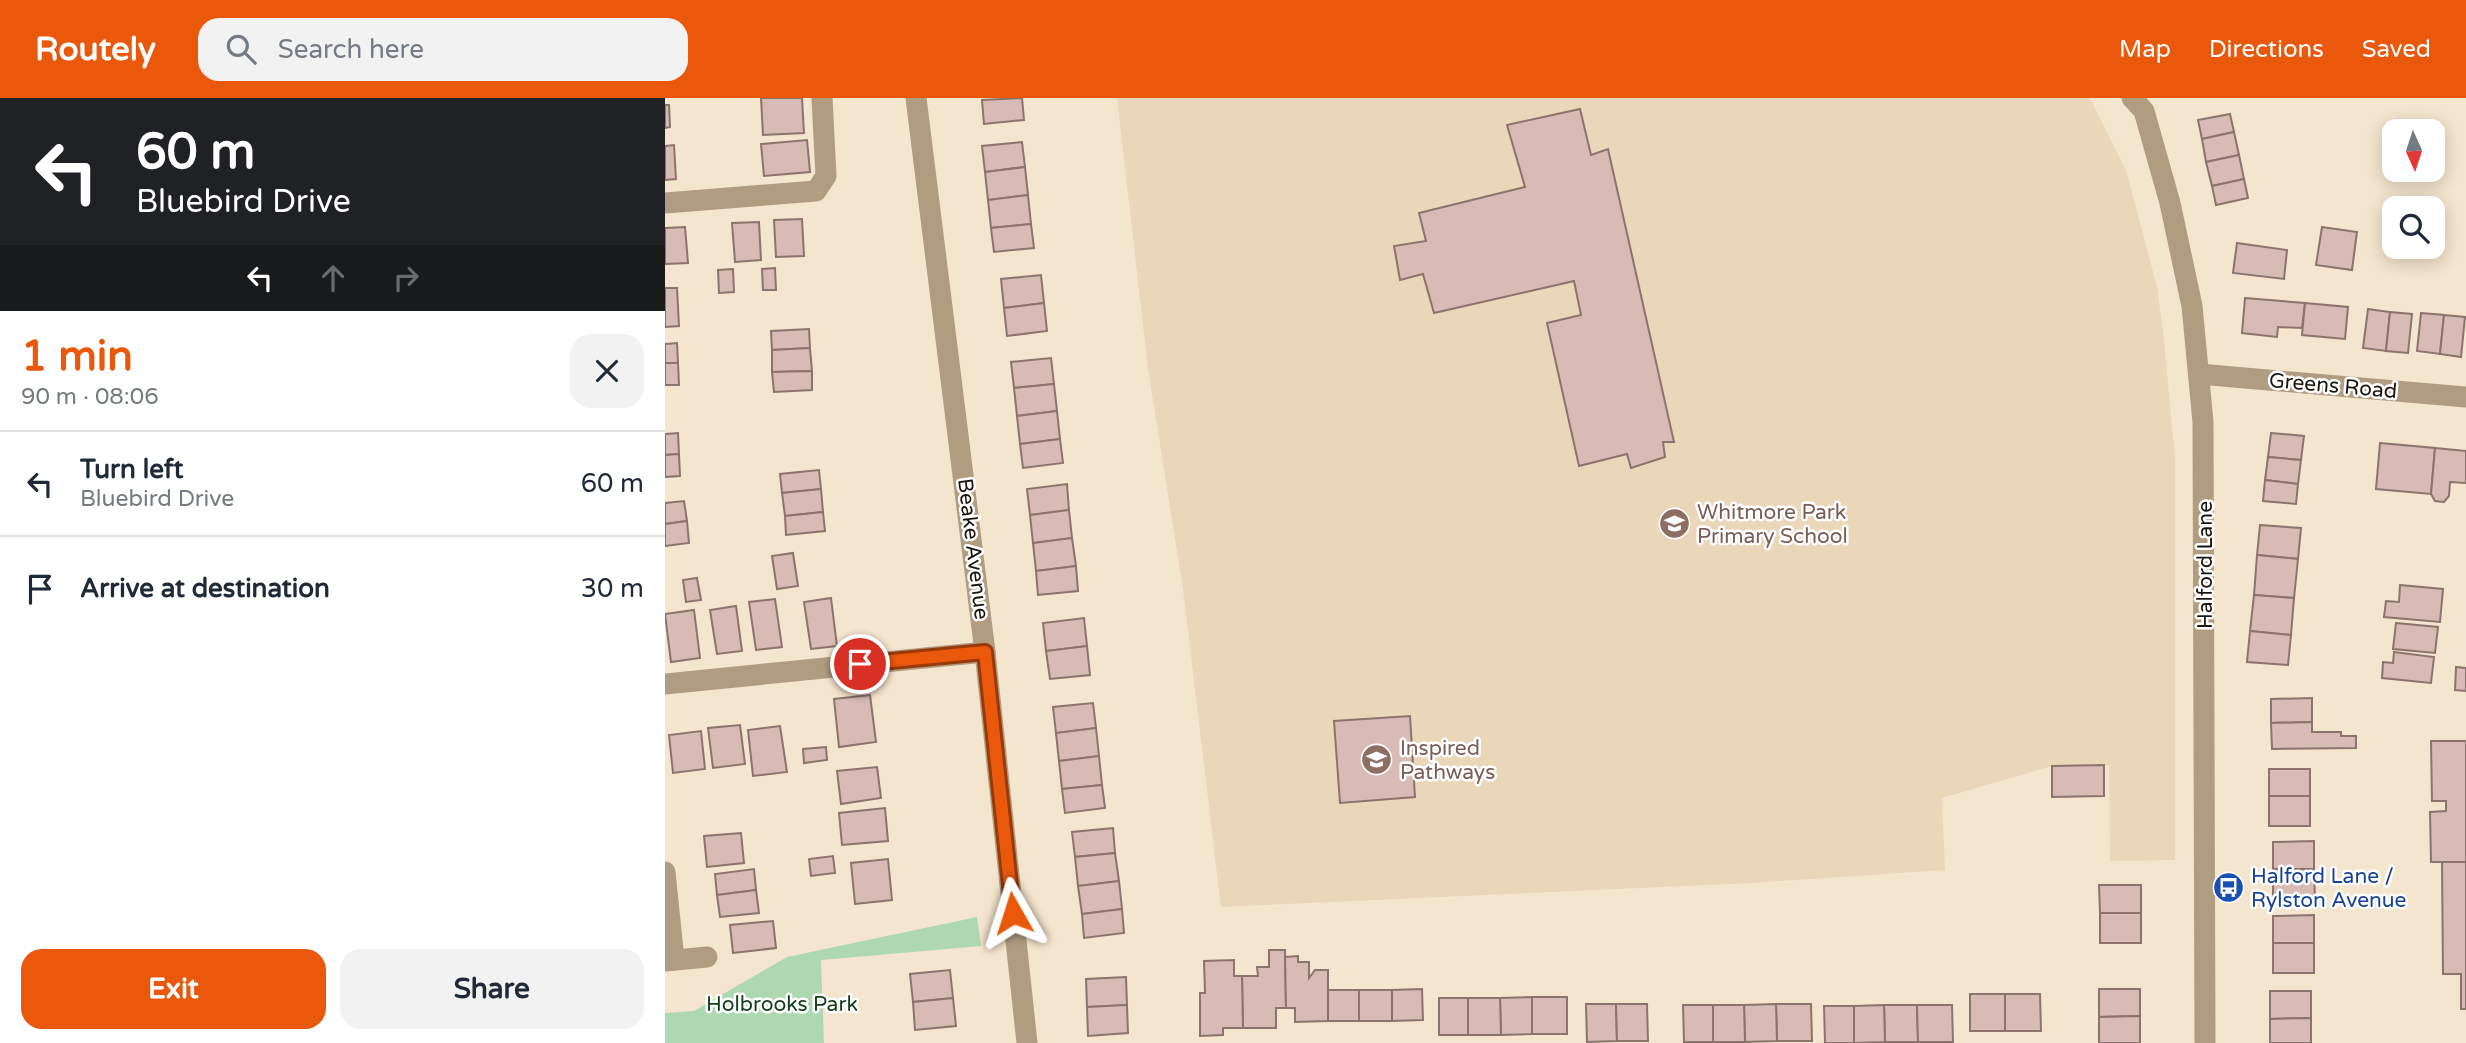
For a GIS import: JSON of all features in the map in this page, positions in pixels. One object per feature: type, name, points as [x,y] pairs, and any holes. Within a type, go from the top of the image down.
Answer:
[{"type":"street","points":[[665,203],[815,191],[826,176],[822,98]]},
{"type":"street","name":"Beake Avenue","points":[[916,98],[985,652],[1027,1043]]},
{"type":"street","name":"Halford Lane","points":[[2132,98],[2144,111],[2170,203],[2192,306],[2199,374],[2205,474],[2205,1043]]},
{"type":"street","name":"Greens Road","points":[[2199,374],[2466,397]]},
{"type":"street","points":[[665,684],[985,652]]},
{"type":"street","points":[[665,872],[669,961],[708,957]]},
{"type":"shaded area","name":"Whitmore Park Primary School","points":[[1117,98],[2090,98],[2126,170],[2157,287],[2163,331],[2175,458],[2175,860],[2110,861],[2109,765],[2052,766],[1942,798],[1945,870],[1752,883],[1221,907],[1183,589],[1148,369]]},
{"type":"green space","name":"Holbrooks Park","points":[[977,917],[981,946],[821,960],[824,1043],[665,1043],[665,1013],[694,1011],[787,957]]},
{"type":"building","points":[[761,98],[802,98],[804,133],[763,135]]},
{"type":"building","points":[[1022,98],[1024,120],[984,124],[982,100]]},
{"type":"building","points":[[665,105],[669,105],[670,127],[665,128]]},
{"type":"building","points":[[1580,109],[1591,155],[1608,149],[1674,442],[1663,442],[1665,457],[1631,468],[1627,454],[1579,466],[1547,323],[1581,315],[1574,281],[1434,313],[1423,274],[1400,280],[1394,246],[1426,241],[1419,213],[1525,187],[1507,125]]},
{"type":"building","points":[[2230,114],[2234,132],[2202,139],[2198,120]]},
{"type":"building","points":[[2234,132],[2239,155],[2206,162],[2202,139]]},
{"type":"building","points":[[807,140],[810,172],[764,176],[761,144]]},
{"type":"building","points":[[1022,142],[1025,167],[985,172],[982,146]]},
{"type":"building","points":[[674,145],[676,179],[665,180],[665,146]]},
{"type":"building","points":[[2239,155],[2244,179],[2212,186],[2206,162]]},
{"type":"building","points":[[1025,167],[1028,195],[988,200],[985,172]]},
{"type":"building","points":[[2244,179],[2248,198],[2216,205],[2212,186]]},
{"type":"building","points":[[1028,195],[1031,224],[991,228],[988,200]]},
{"type":"building","points":[[802,219],[804,256],[776,257],[774,220]]},
{"type":"building","points":[[759,222],[761,260],[735,262],[732,223]]},
{"type":"building","points":[[1031,224],[1034,248],[994,252],[991,228]]},
{"type":"building","points":[[685,227],[688,263],[665,264],[665,228]]},
{"type":"building","points":[[2322,227],[2357,232],[2352,270],[2316,265]]},
{"type":"building","points":[[2237,243],[2287,250],[2284,279],[2233,273]]},
{"type":"building","points":[[775,268],[776,290],[763,290],[762,269]]},
{"type":"building","points":[[733,269],[734,292],[719,293],[718,270]]},
{"type":"building","points":[[1041,275],[1044,303],[1004,308],[1001,279]]},
{"type":"building","points":[[665,288],[677,288],[679,326],[665,327]]},
{"type":"building","points":[[2245,298],[2305,303],[2302,328],[2278,327],[2277,337],[2242,333]]},
{"type":"building","points":[[1044,303],[1047,331],[1007,336],[1004,308]]},
{"type":"building","points":[[2305,303],[2348,307],[2345,339],[2302,335]]},
{"type":"building","points":[[2368,309],[2390,312],[2386,351],[2363,348]]},
{"type":"building","points":[[2390,312],[2412,314],[2408,353],[2386,351]]},
{"type":"building","points":[[2421,313],[2444,315],[2440,354],[2417,351]]},
{"type":"building","points":[[2444,315],[2465,317],[2461,357],[2440,354]]},
{"type":"building","points":[[809,329],[810,348],[772,350],[771,331]]},
{"type":"building","points":[[677,343],[678,363],[665,363],[665,344]]},
{"type":"building","points":[[810,348],[812,371],[772,372],[772,350]]},
{"type":"building","points":[[1051,358],[1054,384],[1014,388],[1011,362]]},
{"type":"building","points":[[665,363],[678,363],[679,385],[665,385]]},
{"type":"building","points":[[812,371],[812,390],[774,392],[772,372]]},
{"type":"building","points":[[1054,384],[1057,411],[1017,416],[1014,388]]},
{"type":"building","points":[[1057,411],[1060,439],[1020,444],[1017,416]]},
{"type":"building","points":[[678,433],[679,454],[665,455],[665,434]]},
{"type":"building","points":[[2271,433],[2304,436],[2301,460],[2268,457]]},
{"type":"building","points":[[1060,439],[1063,463],[1023,468],[1020,444]]},
{"type":"building","points":[[2380,443],[2435,448],[2431,494],[2376,489]]},
{"type":"building","points":[[2435,448],[2466,451],[2466,483],[2450,482],[2449,496],[2444,502],[2435,501],[2431,494]]},
{"type":"building","points":[[679,454],[680,476],[665,477],[665,455]]},
{"type":"building","points":[[2268,457],[2301,460],[2298,484],[2265,480]]},
{"type":"building","points":[[819,470],[821,489],[782,493],[780,474]]},
{"type":"building","points":[[2265,480],[2298,484],[2296,504],[2263,501]]},
{"type":"building","points":[[1067,484],[1069,510],[1030,515],[1027,489]]},
{"type":"building","points":[[821,489],[823,512],[785,516],[782,493]]},
{"type":"building","points":[[684,501],[687,521],[665,524],[665,503]]},
{"type":"building","points":[[1069,510],[1072,538],[1033,543],[1030,515]]},
{"type":"building","points":[[823,512],[825,531],[786,535],[785,516]]},
{"type":"building","points":[[687,521],[689,543],[665,546],[665,524]]},
{"type":"building","points":[[2260,525],[2301,528],[2298,559],[2257,555]]},
{"type":"building","points":[[1072,538],[1076,566],[1036,571],[1033,543]]},
{"type":"building","points":[[793,553],[798,586],[777,589],[772,556]]},
{"type":"building","points":[[2257,555],[2298,559],[2294,598],[2254,595]]},
{"type":"building","points":[[1076,566],[1078,591],[1038,595],[1036,571]]},
{"type":"building","points":[[697,578],[701,600],[686,602],[683,580]]},
{"type":"building","points":[[2400,585],[2443,589],[2440,622],[2384,617],[2386,601],[2399,602]]},
{"type":"building","points":[[2254,595],[2294,598],[2291,635],[2250,631]]},
{"type":"building","points":[[831,598],[837,646],[811,649],[804,602]]},
{"type":"building","points":[[775,599],[782,647],[756,650],[749,602]]},
{"type":"building","points":[[736,606],[742,651],[717,654],[710,610]]},
{"type":"building","points":[[694,610],[700,658],[671,662],[665,614]]},
{"type":"building","points":[[1084,618],[1087,646],[1046,651],[1043,623]]},
{"type":"building","points":[[2396,623],[2438,627],[2435,653],[2393,649]]},
{"type":"building","points":[[2250,631],[2291,635],[2288,665],[2247,662]]},
{"type":"building","points":[[1087,646],[1090,675],[1050,679],[1046,651]]},
{"type":"building","points":[[2394,652],[2434,657],[2431,683],[2382,678],[2383,662],[2393,663]]},
{"type":"building","points":[[2456,667],[2466,668],[2466,691],[2455,690]]},
{"type":"building","points":[[870,695],[876,742],[839,747],[834,699]]},
{"type":"building","points":[[2312,698],[2312,722],[2271,723],[2271,699]]},
{"type":"building","points":[[1093,703],[1096,728],[1056,733],[1053,707]]},
{"type":"building","points":[[1410,716],[1415,797],[1340,803],[1334,721]]},
{"type":"building","points":[[2312,722],[2312,732],[2341,732],[2341,736],[2356,736],[2356,748],[2272,749],[2271,723]]},
{"type":"building","points":[[740,725],[745,764],[713,768],[708,728]]},
{"type":"building","points":[[780,726],[787,772],[753,776],[748,730]]},
{"type":"building","points":[[1096,728],[1099,756],[1059,761],[1056,733]]},
{"type":"building","points":[[701,731],[705,769],[673,773],[669,735]]},
{"type":"building","points":[[2431,741],[2466,741],[2466,862],[2431,862],[2430,812],[2446,811],[2446,801],[2432,801]]},
{"type":"building","points":[[826,747],[827,760],[804,763],[803,749]]},
{"type":"building","points":[[1099,756],[1102,785],[1062,789],[1059,761]]},
{"type":"building","points":[[2104,765],[2104,796],[2052,797],[2052,766]]},
{"type":"building","points":[[877,767],[881,798],[841,804],[837,771]]},
{"type":"building","points":[[2269,769],[2310,769],[2310,796],[2269,796]]},
{"type":"building","points":[[1102,785],[1105,808],[1065,813],[1062,789]]},
{"type":"building","points":[[2269,796],[2310,796],[2310,826],[2269,826]]},
{"type":"building","points":[[885,808],[888,841],[842,845],[839,813]]},
{"type":"building","points":[[1113,828],[1115,853],[1075,857],[1072,832]]},
{"type":"building","points":[[741,833],[744,863],[707,867],[704,836]]},
{"type":"building","points":[[2314,841],[2314,869],[2273,869],[2273,842]]},
{"type":"building","points":[[1115,853],[1119,881],[1078,886],[1075,857]]},
{"type":"building","points":[[833,856],[835,873],[811,876],[809,859]]},
{"type":"building","points":[[888,859],[892,900],[855,904],[851,863]]},
{"type":"building","points":[[2442,862],[2466,862],[2466,1009],[2461,1009],[2461,974],[2443,974]]},
{"type":"building","points":[[754,869],[756,890],[717,895],[715,874]]},
{"type":"building","points":[[2273,869],[2314,869],[2315,899],[2273,900]]},
{"type":"building","points":[[1119,881],[1122,909],[1082,914],[1078,886]]},
{"type":"building","points":[[2099,885],[2141,885],[2141,913],[2100,913]]},
{"type":"building","points":[[756,890],[759,913],[720,917],[717,895]]},
{"type":"building","points":[[1122,909],[1124,933],[1084,938],[1082,914]]},
{"type":"building","points":[[2100,913],[2141,913],[2141,943],[2100,943]]},
{"type":"building","points":[[2314,915],[2314,943],[2273,943],[2273,916]]},
{"type":"building","points":[[773,921],[776,948],[733,953],[730,925]]},
{"type":"building","points":[[2273,943],[2314,943],[2314,973],[2273,973]]},
{"type":"building","points":[[1269,950],[1285,950],[1286,1008],[1276,1008],[1276,1028],[1243,1028],[1242,976],[1258,976],[1257,967],[1269,967]]},
{"type":"building","points":[[1298,956],[1298,962],[1309,962],[1309,978],[1315,970],[1328,970],[1328,1021],[1295,1022],[1295,1008],[1286,1008],[1285,957]]},
{"type":"building","points":[[1234,960],[1234,976],[1242,976],[1243,1028],[1223,1028],[1223,1035],[1200,1036],[1200,993],[1205,993],[1204,961]]},
{"type":"building","points":[[950,970],[953,998],[913,1002],[910,974]]},
{"type":"building","points":[[1126,977],[1127,1005],[1087,1007],[1086,979]]},
{"type":"building","points":[[1422,989],[1423,1020],[1392,1021],[1392,990]]},
{"type":"building","points":[[2099,989],[2140,989],[2140,1016],[2099,1017]]},
{"type":"building","points":[[1328,990],[1359,990],[1359,1021],[1328,1021]]},
{"type":"building","points":[[1359,990],[1392,990],[1392,1021],[1359,1021]]},
{"type":"building","points":[[2270,991],[2311,991],[2311,1018],[2270,1019]]},
{"type":"building","points":[[1970,994],[2005,994],[2005,1031],[1970,1031]]},
{"type":"building","points":[[2005,994],[2040,994],[2041,1031],[2005,1031]]},
{"type":"building","points":[[1532,997],[1567,997],[1567,1034],[1532,1034]]},
{"type":"building","points":[[1532,997],[1532,1034],[1501,1035],[1500,998]]},
{"type":"building","points":[[953,998],[956,1026],[915,1030],[913,1002]]},
{"type":"building","points":[[1439,998],[1468,998],[1468,1035],[1439,1035]]},
{"type":"building","points":[[1468,998],[1500,998],[1501,1035],[1468,1035]]},
{"type":"building","points":[[1586,1004],[1616,1004],[1617,1041],[1587,1042]]},
{"type":"building","points":[[1616,1004],[1647,1004],[1648,1041],[1617,1041]]},
{"type":"building","points":[[1776,1004],[1811,1004],[1812,1041],[1777,1041]]},
{"type":"building","points":[[1776,1004],[1777,1041],[1745,1042],[1744,1005]]},
{"type":"building","points":[[1127,1005],[1128,1033],[1088,1036],[1087,1007]]},
{"type":"building","points":[[1683,1005],[1713,1005],[1713,1042],[1684,1042]]},
{"type":"building","points":[[1713,1005],[1744,1005],[1745,1042],[1713,1042]]},
{"type":"building","points":[[1884,1005],[1917,1005],[1918,1042],[1885,1042]]},
{"type":"building","points":[[1884,1005],[1885,1042],[1854,1043],[1854,1006]]},
{"type":"building","points":[[1917,1005],[1952,1005],[1953,1042],[1918,1042]]},
{"type":"building","points":[[1824,1006],[1854,1006],[1854,1043],[1825,1043]]},
{"type":"building","points":[[2140,1016],[2140,1043],[2099,1043],[2099,1017]]},
{"type":"building","points":[[2311,1018],[2311,1043],[2270,1043],[2270,1019]]},
{"type":"place","name":"Whitmore Park Primary School","points":[[1674,524]]},
{"type":"place","name":"Inspired Pathways","points":[[1377,760]]},
{"type":"place","name":"Halford Lane / Rylston Avenue","points":[[2228,888]]},
{"type":"route","points":[[860,664],[985,652],[1013,913]]}]
